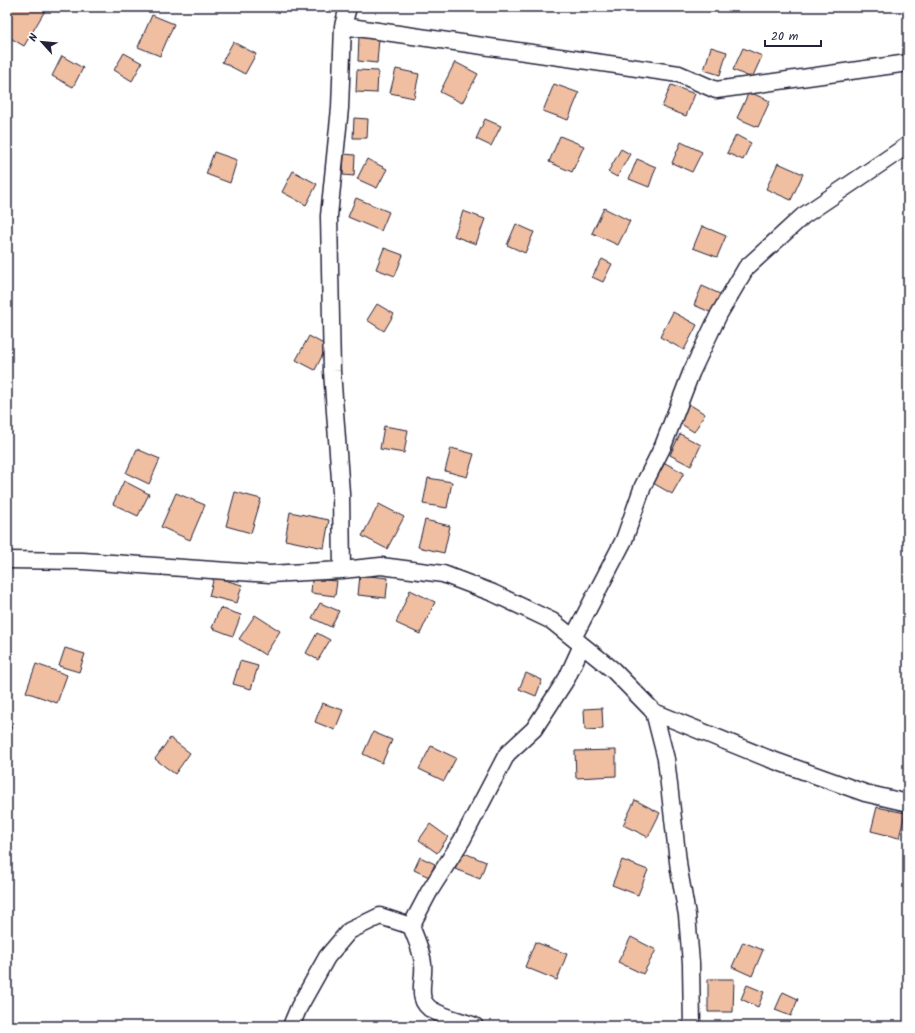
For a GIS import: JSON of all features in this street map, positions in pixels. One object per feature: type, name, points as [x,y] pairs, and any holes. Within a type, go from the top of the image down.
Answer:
[{"type":"street","points":[[342,570],[341,493],[332,371],[328,216],[340,108],[343,26],[348,7]]},
{"type":"street","points":[[343,26],[678,74],[716,90],[908,63]]},
{"type":"street","points":[[411,926],[429,892],[462,840],[507,754],[534,729],[567,678],[578,642],[624,540],[643,486],[663,446],[690,373],[720,314],[746,268],[803,216],[908,145]]},
{"type":"street","points":[[7,560],[82,561],[270,574],[381,566],[443,574],[493,593],[552,621],[613,670],[654,712],[767,758],[865,793],[908,803]]},
{"type":"street","points":[[654,712],[666,759],[679,870],[687,915],[691,963],[692,1026]]},
{"type":"street","points":[[291,1026],[299,1007],[328,957],[349,931],[380,916],[411,926],[420,947],[423,966],[421,985],[423,1001],[433,1011],[475,1026]]},
{"type":"building","points":[[11,7],[42,7],[46,9],[24,46],[7,36],[7,13]]},
{"type":"building","points":[[152,15],[174,24],[160,56],[138,47]]},
{"type":"building","points":[[359,36],[379,38],[377,63],[358,61]]},
{"type":"building","points":[[233,42],[256,54],[245,74],[222,62]]},
{"type":"building","points":[[711,47],[727,52],[720,75],[704,70]]},
{"type":"building","points":[[743,48],[762,56],[752,78],[733,70]]},
{"type":"building","points":[[124,53],[142,63],[132,81],[114,70]]},
{"type":"building","points":[[62,56],[83,68],[73,87],[52,76]]},
{"type":"building","points":[[455,62],[478,74],[462,103],[440,92]]},
{"type":"building","points":[[396,69],[419,74],[414,98],[390,93]]},
{"type":"building","points":[[357,70],[378,71],[377,93],[356,92]]},
{"type":"building","points":[[554,84],[579,93],[568,120],[543,111]]},
{"type":"building","points":[[671,85],[695,94],[686,116],[662,107]]},
{"type":"building","points":[[749,92],[770,101],[758,127],[737,118]]},
{"type":"building","points":[[354,118],[368,119],[367,138],[353,138]]},
{"type":"building","points":[[485,119],[501,126],[491,146],[476,139]]},
{"type":"building","points":[[736,135],[751,143],[743,160],[727,153]]},
{"type":"building","points":[[560,136],[584,146],[572,172],[549,162]]},
{"type":"building","points":[[681,142],[702,152],[692,172],[672,163]]},
{"type":"building","points":[[621,149],[630,154],[617,177],[608,172]]},
{"type":"building","points":[[214,152],[237,160],[230,183],[206,174]]},
{"type":"building","points":[[344,154],[355,155],[354,176],[343,175]]},
{"type":"building","points":[[367,159],[387,169],[377,188],[357,179]]},
{"type":"building","points":[[637,159],[656,167],[649,187],[629,179]]},
{"type":"building","points":[[778,163],[803,174],[791,200],[766,189]]},
{"type":"building","points":[[293,171],[317,184],[306,205],[282,192]]},
{"type":"building","points":[[356,198],[389,212],[381,231],[348,217]]},
{"type":"building","points":[[604,208],[630,221],[618,245],[592,233]]},
{"type":"building","points":[[463,211],[485,219],[476,244],[454,236]]},
{"type":"building","points":[[516,224],[534,232],[525,253],[507,245]]},
{"type":"building","points":[[702,226],[726,236],[717,257],[693,248]]},
{"type":"building","points":[[384,248],[403,255],[395,276],[376,269]]},
{"type":"building","points":[[602,259],[612,264],[603,282],[592,277]]},
{"type":"building","points":[[702,286],[720,294],[712,313],[694,305]]},
{"type":"building","points":[[377,304],[394,314],[384,331],[367,320]]},
{"type":"building","points":[[673,312],[697,325],[684,350],[660,337]]},
{"type":"building","points":[[309,336],[327,346],[315,370],[296,360]]},
{"type":"building","points":[[689,404],[705,414],[694,432],[678,422]]},
{"type":"building","points":[[384,426],[408,430],[404,453],[380,449]]},
{"type":"building","points":[[680,434],[701,445],[691,466],[670,455]]},
{"type":"building","points":[[451,448],[474,454],[467,477],[445,471]]},
{"type":"building","points":[[137,449],[160,459],[149,484],[126,473]]},
{"type":"building","points":[[665,463],[684,473],[672,494],[653,483]]},
{"type":"building","points":[[428,478],[452,482],[447,508],[423,504]]},
{"type":"building","points":[[124,481],[149,494],[138,516],[113,504]]},
{"type":"building","points":[[235,492],[261,499],[251,533],[226,526]]},
{"type":"building","points":[[176,493],[205,505],[190,540],[161,527]]},
{"type":"building","points":[[379,504],[404,517],[387,549],[362,536]]},
{"type":"building","points":[[290,512],[329,520],[324,548],[285,540]]},
{"type":"building","points":[[425,520],[450,526],[444,553],[418,547]]},
{"type":"building","points":[[360,575],[388,578],[386,598],[358,595]]},
{"type":"building","points":[[214,577],[242,585],[237,603],[209,596]]},
{"type":"building","points":[[312,579],[337,581],[335,596],[311,593]]},
{"type":"building","points":[[410,590],[435,602],[420,634],[396,623]]},
{"type":"building","points":[[320,603],[339,611],[331,627],[312,618]]},
{"type":"building","points":[[220,608],[241,615],[233,636],[212,628]]},
{"type":"building","points":[[255,615],[280,631],[265,655],[239,639]]},
{"type":"building","points":[[317,633],[330,640],[318,660],[306,653]]},
{"type":"building","points":[[65,648],[85,654],[79,672],[59,666]]},
{"type":"building","points":[[240,661],[258,666],[251,689],[233,684]]},
{"type":"building","points":[[36,664],[67,675],[57,703],[26,692]]},
{"type":"building","points":[[526,673],[542,680],[536,696],[519,689]]},
{"type":"building","points":[[322,703],[343,710],[335,730],[315,722]]},
{"type":"building","points":[[602,708],[603,729],[585,730],[584,709]]},
{"type":"building","points":[[7,724],[12,727],[7,737]]},
{"type":"building","points":[[373,732],[392,740],[382,763],[363,754]]},
{"type":"building","points":[[170,738],[190,753],[175,774],[155,759]]},
{"type":"building","points":[[431,746],[456,758],[444,781],[419,769]]},
{"type":"building","points":[[616,750],[616,776],[576,778],[575,751]]},
{"type":"building","points":[[635,800],[660,813],[648,837],[623,825]]},
{"type":"building","points":[[877,807],[905,813],[899,838],[871,831]]},
{"type":"building","points":[[430,824],[448,837],[437,853],[419,840]]},
{"type":"building","points":[[462,852],[486,862],[480,879],[455,869]]},
{"type":"building","points":[[420,857],[435,864],[429,877],[414,870]]},
{"type":"building","points":[[622,860],[648,870],[638,895],[612,885]]},
{"type":"building","points":[[631,937],[656,950],[643,974],[618,962]]},
{"type":"building","points":[[535,942],[567,954],[557,980],[525,967]]},
{"type":"building","points":[[743,942],[763,950],[752,976],[732,967]]},
{"type":"building","points":[[708,979],[734,979],[733,1012],[708,1012]]},
{"type":"building","points":[[747,985],[764,992],[758,1007],[741,999]]},
{"type":"building","points":[[783,992],[798,999],[791,1016],[775,1010]]}]
